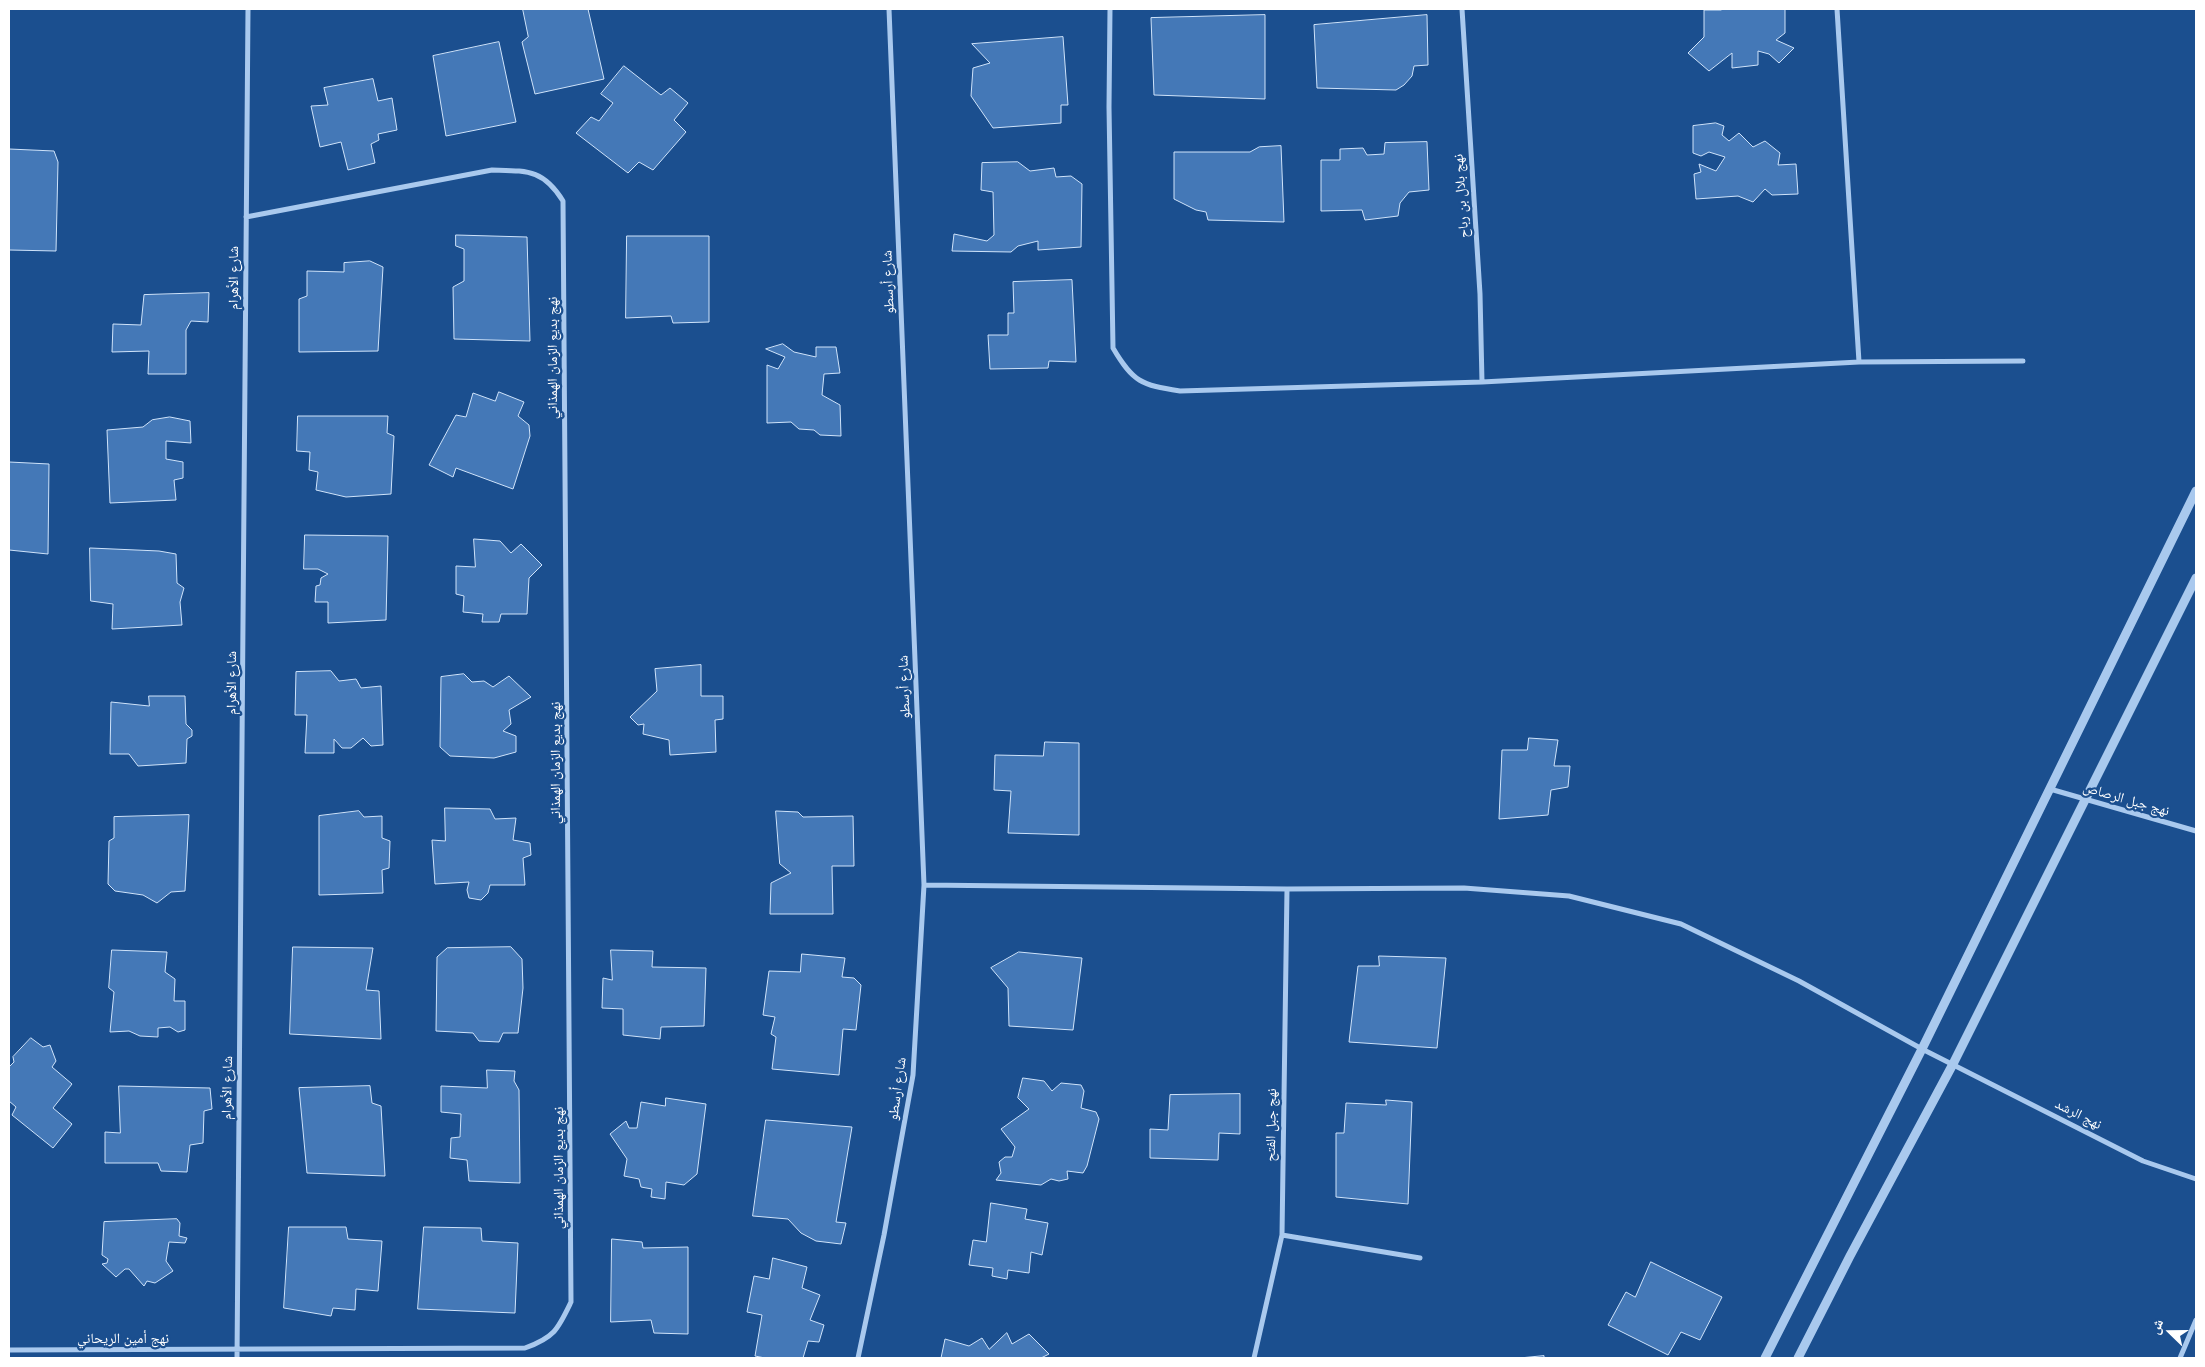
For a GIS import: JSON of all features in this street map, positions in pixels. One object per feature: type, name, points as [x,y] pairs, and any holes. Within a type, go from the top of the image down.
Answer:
[{"type":"street","name":"شارع الأهرام","points":[[237,1358],[248,9]]},
{"type":"street","name":"شارع أرسطو","points":[[858,1358],[884,1235],[913,1075],[924,885],[889,9]]},
{"type":"street","points":[[1110,9],[1109,107],[1113,348],[1127,371],[1140,382],[1157,388],[1180,391],[1482,382],[1860,362],[2023,361]]},
{"type":"street","name":"نهج بلال بن رباح","points":[[1462,9],[1480,294],[1482,382]]},
{"type":"street","points":[[1837,9],[1860,362]]},
{"type":"street","name":"نهج بديع الزمان الهمذاني","points":[[237,1350],[525,1348],[541,1342],[558,1329],[571,1302],[563,201],[554,186],[541,176],[526,171],[492,170],[246,217]]},
{"type":"street","points":[[1765,1358],[1922,1049],[2196,491]]},
{"type":"street","points":[[1798,1358],[1850,1256],[1953,1064],[2196,578]]},
{"type":"street","name":"نهج جبل الرصاص","points":[[2050,789],[2086,801],[2196,831]]},
{"type":"street","name":"نهج الرشد","points":[[924,885],[1287,889],[1464,888],[1560,896],[1681,924],[1799,981],[1922,1049],[2143,1161],[2196,1179]]},
{"type":"street","name":"نهج جبل الفتح","points":[[1254,1358],[1282,1235],[1287,889]]},
{"type":"street","points":[[1282,1235],[1420,1258]]},
{"type":"street","points":[[2180,1358],[2196,1320]]},
{"type":"street","name":"نهج أمين الريحاني","points":[[9,1350],[237,1350]]},
{"type":"building","points":[[523,9],[588,9],[604,79],[535,94],[522,42],[528,37]]},
{"type":"building","points":[[1785,9],[1785,33],[1776,40],[1794,48],[1779,63],[1769,54],[1758,51],[1758,65],[1732,68],[1732,53],[1709,71],[1688,53],[1704,37],[1704,10]]},
{"type":"building","points":[[1265,15],[1265,99],[1154,95],[1151,18]]},
{"type":"building","points":[[1427,15],[1428,65],[1414,66],[1412,76],[1404,85],[1396,90],[1317,88],[1314,25]]},
{"type":"building","points":[[1063,37],[1068,105],[1061,105],[1061,123],[993,128],[971,96],[973,68],[990,63],[972,44]]},
{"type":"building","points":[[499,42],[516,122],[446,136],[433,56]]},
{"type":"building","points":[[624,66],[661,95],[670,88],[688,103],[674,120],[686,132],[653,170],[639,162],[628,173],[576,133],[591,117],[599,121],[613,103],[601,94]]},
{"type":"building","points":[[373,79],[378,101],[392,98],[397,130],[378,134],[379,140],[371,144],[375,163],[348,170],[341,142],[320,147],[311,106],[328,105],[324,88]]},
{"type":"building","points":[[1716,123],[1724,126],[1722,135],[1729,141],[1739,133],[1753,147],[1765,141],[1780,153],[1778,165],[1796,164],[1798,194],[1772,195],[1765,189],[1753,202],[1738,196],[1696,199],[1694,174],[1701,172],[1699,164],[1716,171],[1725,157],[1709,152],[1701,156],[1693,153],[1693,126]]},
{"type":"building","points":[[1427,142],[1429,190],[1409,192],[1400,203],[1398,216],[1365,220],[1362,210],[1321,211],[1321,160],[1340,160],[1340,149],[1363,148],[1367,155],[1384,154],[1385,143]]},
{"type":"building","points":[[1281,146],[1284,222],[1208,220],[1206,212],[1196,210],[1174,199],[1174,152],[1250,152],[1259,147]]},
{"type":"building","points":[[9,149],[54,151],[58,162],[56,251],[9,250]]},
{"type":"building","points":[[1018,162],[1030,171],[1054,168],[1056,177],[1071,176],[1082,184],[1081,247],[1038,250],[1038,241],[1018,246],[1011,252],[952,251],[954,234],[987,241],[994,235],[993,192],[981,190],[982,163]]},
{"type":"building","points":[[456,235],[527,237],[530,341],[454,339],[453,287],[464,281],[464,249],[456,246]]},
{"type":"building","points":[[627,236],[709,236],[709,322],[673,323],[671,316],[626,318]]},
{"type":"building","points":[[370,261],[383,267],[378,351],[299,352],[299,299],[307,296],[307,271],[344,272],[344,263]]},
{"type":"building","points":[[1072,280],[1076,362],[1049,361],[1048,368],[990,369],[988,335],[1008,335],[1008,313],[1014,313],[1013,282]]},
{"type":"building","points":[[209,293],[208,322],[191,321],[186,330],[186,374],[148,374],[149,351],[112,352],[113,324],[141,325],[144,295]]},
{"type":"building","points":[[783,344],[794,352],[816,357],[816,347],[836,347],[840,373],[824,374],[822,395],[840,405],[841,436],[820,435],[814,430],[799,429],[791,422],[767,423],[767,365],[778,369],[785,357],[766,349]]},
{"type":"building","points":[[499,392],[524,402],[518,416],[529,425],[530,436],[513,489],[456,468],[453,477],[429,465],[456,415],[466,417],[473,393],[495,401]]},
{"type":"building","points":[[298,416],[388,416],[387,433],[394,436],[391,494],[346,497],[316,490],[318,472],[309,470],[310,452],[297,451]]},
{"type":"building","points":[[170,417],[190,421],[191,443],[166,441],[166,459],[183,462],[183,478],[174,480],[176,500],[110,503],[107,430],[143,427],[152,420]]},
{"type":"building","points":[[9,462],[49,464],[48,554],[9,550]]},
{"type":"building","points":[[305,535],[388,536],[386,620],[328,623],[328,602],[315,602],[316,586],[320,585],[321,578],[328,574],[318,569],[304,569]]},
{"type":"building","points":[[474,539],[500,541],[511,553],[521,544],[542,565],[529,578],[527,614],[501,614],[499,622],[482,622],[483,614],[463,612],[464,596],[456,594],[456,566],[475,567]]},
{"type":"building","points":[[90,548],[159,551],[176,554],[177,583],[184,588],[180,602],[182,625],[112,629],[113,604],[91,601]]},
{"type":"building","points":[[701,665],[701,696],[723,696],[723,719],[715,720],[716,752],[670,755],[669,740],[643,734],[644,724],[638,725],[630,717],[657,691],[655,669]]},
{"type":"building","points":[[331,671],[339,681],[356,679],[361,688],[381,686],[383,745],[371,746],[363,738],[351,748],[342,748],[334,739],[334,753],[305,753],[307,715],[295,715],[296,672]]},
{"type":"building","points":[[464,674],[472,682],[484,681],[493,687],[509,676],[531,697],[509,710],[511,724],[503,731],[516,736],[516,752],[494,758],[450,756],[440,747],[441,677]]},
{"type":"building","points":[[149,696],[185,696],[186,724],[192,730],[192,736],[187,739],[186,763],[138,766],[129,754],[110,754],[111,702],[149,706]]},
{"type":"building","points":[[1529,738],[1558,740],[1554,766],[1570,766],[1568,787],[1551,790],[1548,815],[1499,819],[1502,750],[1527,750]]},
{"type":"building","points":[[1045,742],[1079,743],[1079,835],[1008,833],[1011,791],[994,790],[995,755],[1043,756]]},
{"type":"building","points":[[445,808],[490,809],[495,819],[516,818],[513,840],[530,843],[531,855],[523,858],[525,885],[490,885],[488,893],[481,900],[469,898],[467,890],[469,882],[435,884],[432,840],[445,841]]},
{"type":"building","points":[[359,811],[364,817],[382,816],[382,838],[390,841],[389,868],[382,870],[383,893],[319,895],[319,816]]},
{"type":"building","points":[[776,811],[798,812],[803,817],[853,816],[854,866],[832,866],[833,914],[770,914],[771,883],[791,873],[780,864]]},
{"type":"building","points":[[189,815],[185,891],[171,892],[157,903],[143,895],[115,891],[108,884],[109,841],[114,838],[114,817]]},
{"type":"building","points":[[293,947],[373,948],[366,990],[379,991],[381,1039],[290,1034]]},
{"type":"building","points":[[511,947],[522,959],[523,988],[518,1033],[503,1033],[499,1042],[479,1041],[473,1033],[436,1031],[437,957],[447,948]]},
{"type":"building","points":[[112,950],[167,952],[165,972],[175,979],[174,1001],[185,1001],[185,1030],[178,1032],[170,1027],[158,1028],[158,1037],[140,1036],[129,1031],[110,1032],[114,992],[109,988]]},
{"type":"building","points":[[611,950],[653,951],[652,967],[706,968],[704,1026],[661,1027],[660,1039],[623,1035],[623,1009],[602,1008],[603,978],[612,980]]},
{"type":"building","points":[[1019,952],[1082,958],[1073,1030],[1009,1026],[1008,988],[991,968]]},
{"type":"building","points":[[802,954],[845,958],[842,977],[854,978],[861,985],[856,1030],[843,1029],[839,1075],[772,1069],[776,1037],[771,1034],[775,1017],[763,1015],[769,971],[800,972]]},
{"type":"building","points":[[1379,956],[1446,958],[1437,1048],[1349,1042],[1358,966],[1379,966]]},
{"type":"building","points":[[31,1038],[43,1047],[50,1045],[56,1061],[52,1067],[72,1084],[53,1108],[72,1124],[53,1148],[12,1115],[16,1107],[9,1101],[9,1067],[14,1062],[13,1057]]},
{"type":"building","points":[[487,1070],[515,1071],[514,1081],[519,1090],[520,1183],[469,1181],[467,1160],[450,1158],[451,1138],[460,1137],[461,1114],[441,1112],[441,1086],[487,1088]]},
{"type":"building","points":[[1023,1078],[1044,1081],[1052,1091],[1061,1083],[1081,1085],[1084,1091],[1081,1108],[1096,1112],[1099,1119],[1087,1166],[1083,1173],[1067,1171],[1068,1179],[1059,1181],[1051,1179],[1041,1185],[996,1180],[1001,1173],[999,1162],[1005,1157],[1012,1157],[1015,1147],[1001,1129],[1029,1109],[1018,1098]]},
{"type":"building","points":[[119,1086],[210,1088],[212,1109],[204,1111],[203,1143],[190,1145],[187,1172],[161,1171],[158,1163],[105,1163],[105,1132],[120,1133]]},
{"type":"building","points":[[370,1086],[372,1103],[381,1106],[385,1176],[307,1173],[299,1088]]},
{"type":"building","points":[[1240,1094],[1240,1134],[1219,1133],[1218,1160],[1150,1158],[1150,1129],[1168,1130],[1170,1095]]},
{"type":"building","points":[[666,1098],[706,1104],[697,1174],[684,1185],[666,1182],[665,1199],[651,1197],[652,1189],[641,1187],[639,1179],[624,1176],[627,1159],[610,1134],[626,1121],[629,1128],[637,1128],[641,1102],[665,1106]]},
{"type":"building","points":[[1386,1100],[1412,1102],[1408,1204],[1336,1197],[1336,1133],[1344,1133],[1346,1103],[1386,1105]]},
{"type":"building","points":[[766,1120],[852,1127],[836,1222],[846,1223],[841,1244],[816,1241],[801,1233],[788,1219],[753,1216]]},
{"type":"building","points":[[991,1203],[1027,1209],[1025,1219],[1048,1223],[1042,1255],[1031,1252],[1029,1273],[1008,1270],[1007,1279],[992,1276],[993,1268],[969,1265],[973,1240],[986,1242]]},
{"type":"building","points":[[177,1219],[180,1223],[179,1236],[187,1238],[185,1243],[169,1242],[166,1261],[173,1271],[155,1283],[147,1281],[144,1286],[129,1269],[125,1269],[116,1277],[102,1264],[107,1263],[108,1259],[102,1255],[104,1222]]},
{"type":"building","points":[[289,1227],[346,1227],[348,1239],[382,1241],[378,1291],[356,1289],[355,1310],[333,1308],[331,1316],[284,1308]]},
{"type":"building","points":[[424,1227],[481,1228],[482,1241],[518,1243],[515,1313],[418,1309]]},
{"type":"building","points":[[612,1239],[642,1242],[643,1248],[688,1247],[688,1334],[654,1333],[651,1320],[611,1322]]},
{"type":"building","points":[[773,1258],[807,1267],[802,1288],[820,1295],[810,1320],[824,1325],[819,1342],[808,1341],[803,1358],[765,1358],[755,1356],[762,1315],[747,1312],[754,1276],[769,1279]]},
{"type":"building","points":[[1651,1262],[1722,1297],[1700,1340],[1681,1332],[1668,1355],[1608,1325],[1626,1292],[1635,1297]]},
{"type":"building","points":[[1007,1333],[1012,1344],[1029,1334],[1049,1354],[1041,1358],[941,1358],[945,1339],[969,1346],[982,1338],[989,1349]]},
{"type":"building","points":[[1544,1356],[1544,1358],[1520,1358]]}]
